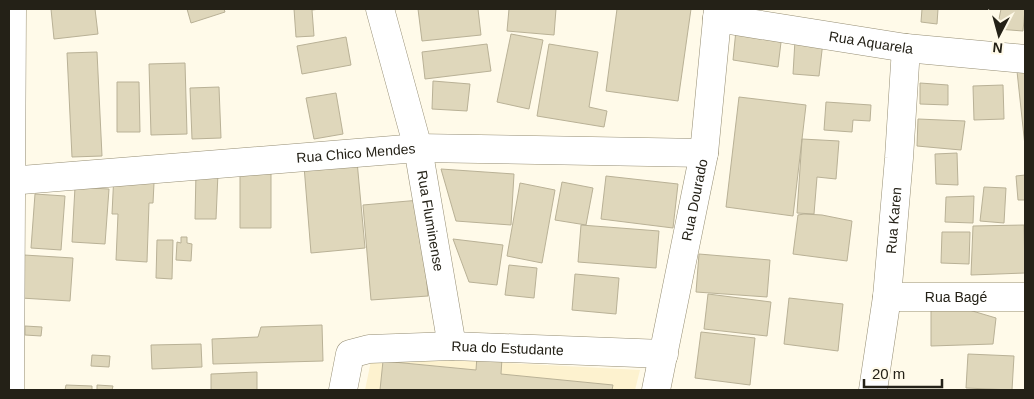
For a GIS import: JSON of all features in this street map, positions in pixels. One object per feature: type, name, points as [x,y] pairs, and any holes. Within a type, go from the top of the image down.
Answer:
[{"type":"street","points":[[10,390],[9,181],[12,9]]},
{"type":"street","name":"Rua Fluminense","points":[[380,9],[418,148],[452,346]]},
{"type":"street","name":"Rua Aquarela","points":[[718,13],[906,48],[1025,58]]},
{"type":"street","name":"Rua Dourado","points":[[656,390],[704,153],[718,13]]},
{"type":"street","name":"Rua Karen","points":[[873,390],[886,297],[899,158],[906,48]]},
{"type":"street","name":"Rua Chico Mendes","points":[[9,181],[418,148],[704,153]]},
{"type":"street","name":"Rua Bagé","points":[[886,297],[1025,297]]},
{"type":"street","name":"Rua do Estudante","points":[[343,390],[350,354],[369,349],[452,346],[664,354]]},
{"type":"shaded area","points":[[372,356],[640,370],[635,390],[365,390]]},
{"type":"building","points":[[51,9],[95,9],[98,34],[54,39]]},
{"type":"building","points":[[187,9],[224,9],[225,12],[191,23]]},
{"type":"building","points":[[294,9],[320,9],[312,10],[314,36],[296,37]]},
{"type":"building","points":[[418,9],[478,9],[481,35],[422,41]]},
{"type":"building","points":[[509,9],[556,9],[554,35],[507,31]]},
{"type":"building","points":[[617,9],[691,9],[678,101],[606,91]]},
{"type":"building","points":[[922,9],[938,9],[937,24],[921,22]]},
{"type":"building","points":[[1001,9],[1025,9],[1023,31],[997,29]]},
{"type":"building","points":[[736,30],[782,34],[778,67],[733,60]]},
{"type":"building","points":[[511,34],[543,40],[529,109],[497,102]]},
{"type":"building","points":[[346,37],[351,65],[302,74],[297,46]]},
{"type":"building","points":[[795,40],[823,42],[819,76],[793,74]]},
{"type":"building","points":[[487,44],[491,71],[425,79],[422,52]]},
{"type":"building","points":[[549,44],[598,52],[589,107],[607,111],[604,127],[537,116]]},
{"type":"building","points":[[97,52],[102,156],[72,157],[67,53]]},
{"type":"building","points":[[1016,62],[1025,63],[1025,146]]},
{"type":"building","points":[[185,63],[187,134],[151,135],[149,64]]},
{"type":"building","points":[[433,81],[470,84],[467,111],[432,109]]},
{"type":"building","points":[[117,82],[139,82],[140,132],[117,132]]},
{"type":"building","points":[[920,83],[948,85],[948,105],[920,104]]},
{"type":"building","points":[[1003,85],[1004,119],[974,120],[973,86]]},
{"type":"building","points":[[219,87],[221,138],[192,139],[190,88]]},
{"type":"building","points":[[336,93],[343,134],[314,139],[306,98]]},
{"type":"building","points":[[739,97],[806,105],[793,216],[726,207]]},
{"type":"building","points":[[826,102],[871,105],[870,121],[853,120],[852,132],[824,130]]},
{"type":"building","points":[[918,119],[965,121],[961,150],[917,146]]},
{"type":"building","points":[[802,139],[839,141],[836,179],[817,177],[814,214],[797,213]]},
{"type":"building","points":[[957,153],[958,185],[936,184],[935,154]]},
{"type":"building","points":[[357,161],[365,248],[311,253],[304,166]]},
{"type":"building","points":[[240,164],[271,164],[271,228],[240,228]]},
{"type":"building","points":[[441,169],[514,174],[511,225],[456,221]]},
{"type":"building","points":[[196,172],[218,173],[216,219],[195,219]]},
{"type":"building","points":[[114,173],[154,183],[153,203],[149,203],[147,262],[116,260],[118,214],[112,214]]},
{"type":"building","points":[[1025,175],[1025,200],[1018,200],[1016,176]]},
{"type":"building","points":[[606,176],[678,184],[673,228],[601,219]]},
{"type":"building","points":[[562,182],[593,188],[586,225],[555,220]]},
{"type":"building","points":[[520,183],[555,190],[542,263],[507,256]]},
{"type":"building","points":[[75,187],[109,189],[105,244],[72,242]]},
{"type":"building","points":[[984,187],[1006,188],[1004,223],[980,221]]},
{"type":"building","points":[[35,194],[65,196],[61,250],[31,248]]},
{"type":"building","points":[[974,196],[973,223],[945,222],[946,197]]},
{"type":"building","points":[[420,200],[428,296],[371,300],[363,205]]},
{"type":"building","points":[[798,215],[822,215],[852,221],[847,261],[793,254]]},
{"type":"building","points":[[581,225],[659,231],[656,268],[578,262]]},
{"type":"building","points":[[1024,225],[1025,273],[971,275],[973,226]]},
{"type":"building","points":[[942,232],[970,232],[969,264],[941,263]]},
{"type":"building","points":[[181,237],[187,237],[187,243],[192,244],[191,261],[176,260],[177,242],[181,243]]},
{"type":"building","points":[[453,239],[503,245],[497,285],[469,282]]},
{"type":"building","points":[[157,240],[173,240],[172,279],[156,278]]},
{"type":"building","points":[[699,254],[770,260],[767,297],[696,292]]},
{"type":"building","points":[[24,255],[73,258],[70,301],[21,298]]},
{"type":"building","points":[[509,265],[537,268],[534,298],[505,295]]},
{"type":"building","points":[[575,274],[619,278],[616,314],[572,310]]},
{"type":"building","points":[[708,294],[771,302],[767,336],[704,329]]},
{"type":"building","points":[[789,298],[843,304],[838,351],[784,344]]},
{"type":"building","points":[[931,307],[959,307],[996,318],[993,344],[931,346]]},
{"type":"building","points":[[322,325],[323,361],[213,364],[212,339],[258,337],[261,327]]},
{"type":"building","points":[[25,326],[42,327],[41,336],[25,335]]},
{"type":"building","points":[[701,332],[755,338],[750,385],[695,378]]},
{"type":"building","points":[[201,344],[202,367],[152,369],[151,345]]},
{"type":"building","points":[[968,354],[1014,356],[1012,390],[966,388]]},
{"type":"building","points":[[92,355],[110,356],[109,367],[91,366]]},
{"type":"building","points":[[477,356],[502,358],[501,374],[613,385],[612,390],[380,390],[383,361],[476,370]]},
{"type":"building","points":[[257,372],[257,390],[211,390],[211,374]]},
{"type":"building","points":[[66,385],[92,386],[92,390],[65,390]]},
{"type":"building","points":[[97,385],[113,386],[112,390],[97,390]]}]
